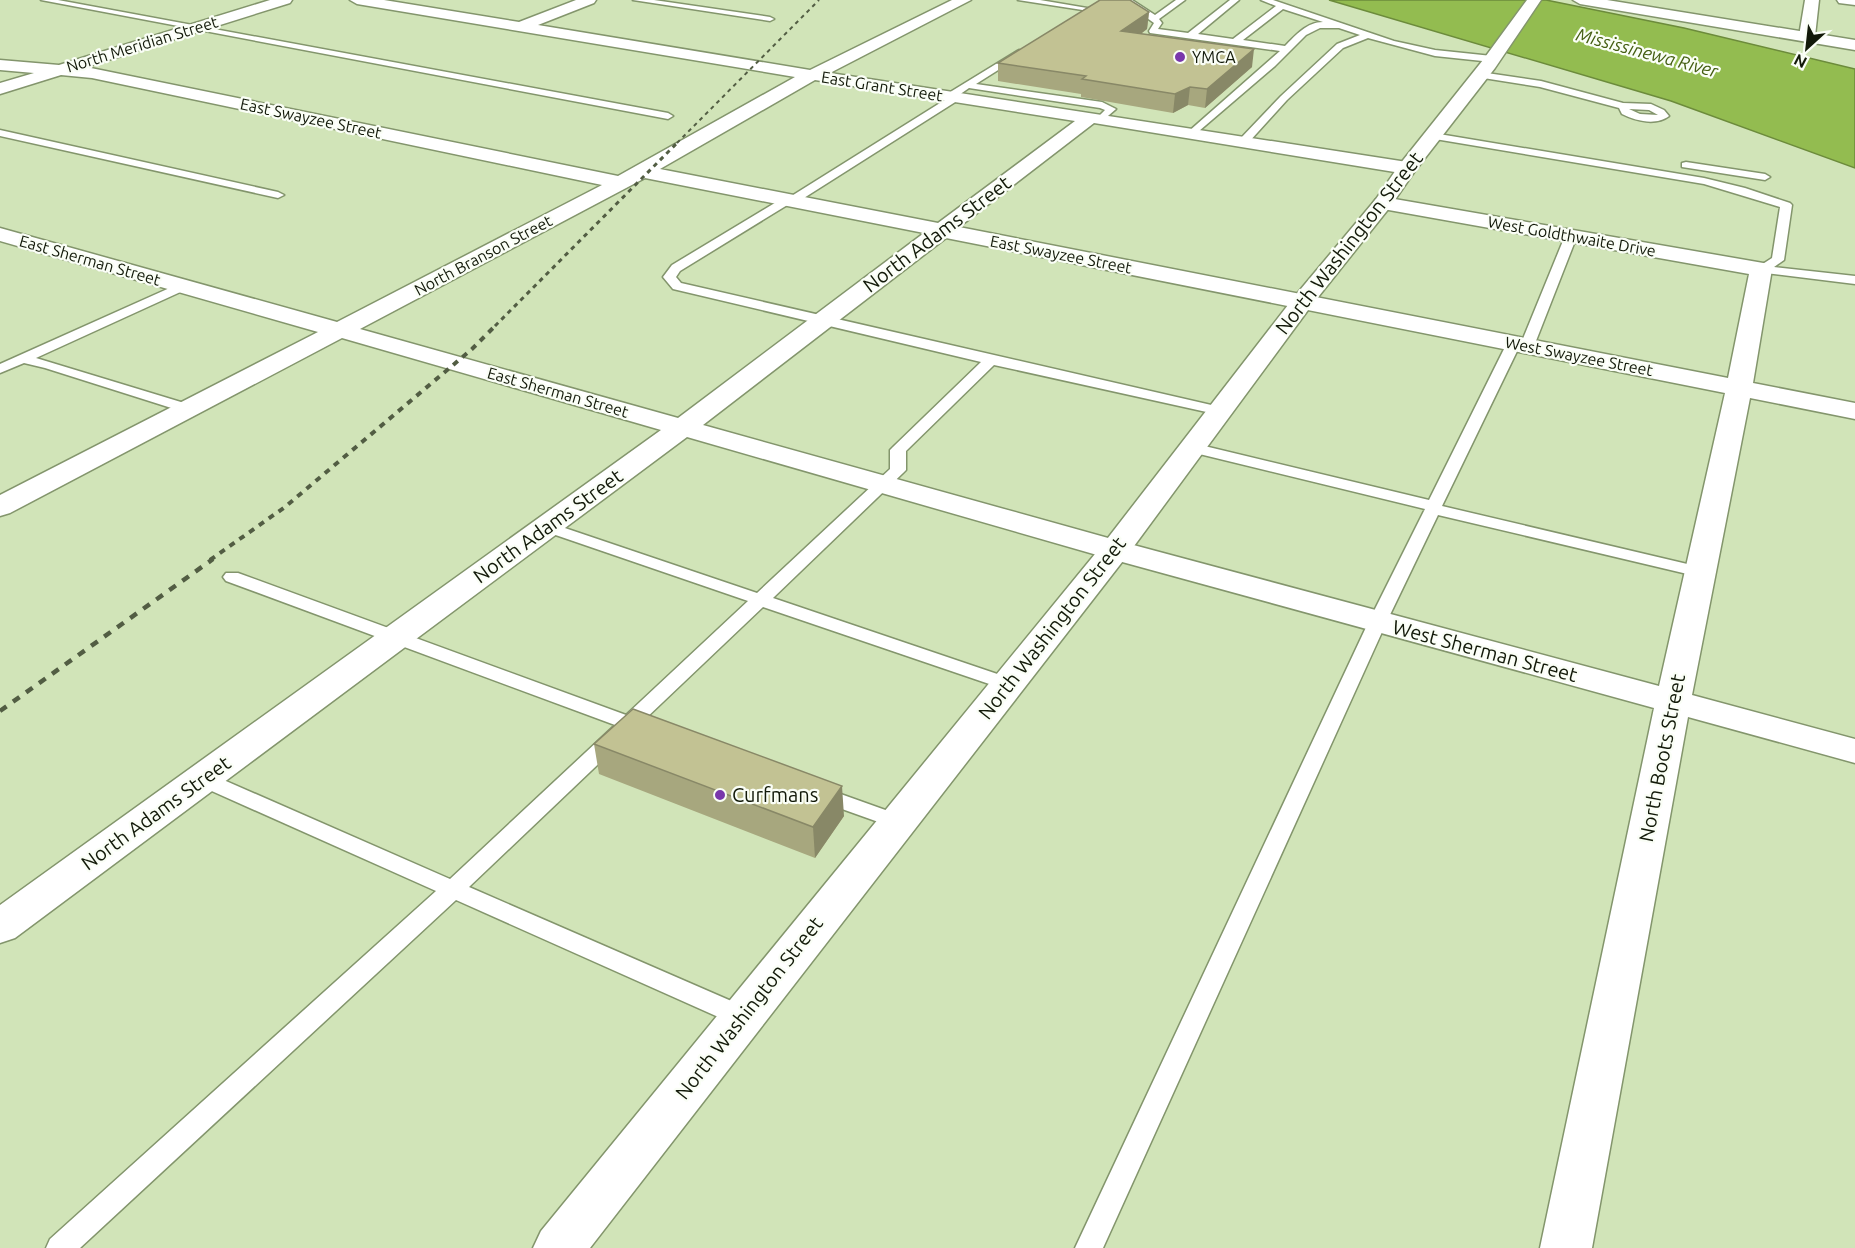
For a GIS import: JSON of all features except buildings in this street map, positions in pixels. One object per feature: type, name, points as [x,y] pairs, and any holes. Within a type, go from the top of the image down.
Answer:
[{"type":"street","name":"North Meridian Street","points":[[0,89],[285,0]]},
{"type":"street","name":"East Grant Street","points":[[357,0],[812,75],[958,93],[1096,118],[1407,168]]},
{"type":"street","points":[[520,27],[589,0]]},
{"type":"street","name":"North Washington Street","points":[[559,1248],[1115,550],[1303,301],[1383,203],[1407,168],[1494,57],[1534,0]]},
{"type":"street","points":[[1580,0],[1855,45]]},
{"type":"street","points":[[1807,36],[1812,0]]},
{"type":"street","points":[[1844,0],[1855,1]]},
{"type":"street","points":[[928,4],[957,4]]},
{"type":"street","name":"North Branson Street","points":[[0,507],[632,177],[812,75],[957,4]]},
{"type":"street","name":"East Swayzee Street","points":[[0,65],[92,73],[632,177],[790,200],[1303,301]]},
{"type":"street","name":"North Adams Street","points":[[0,927],[683,427],[941,230],[1096,118]]},
{"type":"street","name":"West Goldthwaite Drive","points":[[1383,203],[1761,269]]},
{"type":"street","name":"East Sherman Street","points":[[0,234],[1115,550]]},
{"type":"street","name":"North Boots Street","points":[[1566,1248],[1761,269]]},
{"type":"street","name":"West Swayzee Street","points":[[1303,301],[1855,411]]},
{"type":"street","name":"West Sherman Street","points":[[1115,550],[1855,751]]},
{"type":"lane","points":[[45,0],[668,116]]},
{"type":"lane","points":[[637,0],[770,19]]},
{"type":"lane","points":[[1022,0],[1089,9],[1080,15]]},
{"type":"lane","points":[[1126,0],[1158,23],[1153,31],[1287,49]]},
{"type":"lane","points":[[1154,19],[1181,0]]},
{"type":"lane","points":[[1189,37],[1235,0]]},
{"type":"lane","points":[[1265,0],[1391,44],[1435,53],[1494,57]]},
{"type":"lane","points":[[1233,43],[1282,6]]},
{"type":"lane","points":[[1192,134],[1303,33],[1318,26],[1341,26]]},
{"type":"lane","points":[[1244,141],[1284,98],[1340,46],[1367,35]]},
{"type":"lane","points":[[1029,46],[790,200],[676,268],[669,277],[677,286],[1220,411]]},
{"type":"lane","points":[[1480,75],[1540,84],[1623,106]]},
{"type":"lane","points":[[0,133],[278,195]]},
{"type":"lane","points":[[1433,136],[1704,181],[1786,205],[1778,260],[1761,269]]},
{"type":"lane","points":[[1534,152],[1617,156],[1765,177]]},
{"type":"lane","points":[[1089,1248],[1378,621],[1434,508],[1521,345],[1571,236]]},
{"type":"lane","points":[[1761,269],[1855,280]]},
{"type":"lane","points":[[1,367],[183,286]]},
{"type":"lane","points":[[22,359],[48,364],[189,409]]},
{"type":"lane","points":[[60,1248],[453,890],[898,470],[898,450],[991,360]]},
{"type":"lane","points":[[1192,448],[1701,572]]},
{"type":"lane","points":[[547,527],[1008,684]]},
{"type":"lane","points":[[232,577],[651,732]]},
{"type":"lane","points":[[203,779],[743,1017]]},
{"type":"lane","points":[[808,789],[898,822]]},
{"type":"water","name":"Mississinewa River","points":[[1329,0],[1546,0],[1684,28],[1855,69],[1855,168],[1671,101]]},
{"type":"railway","points":[[677,143],[819,0]]},
{"type":"railway","points":[[495,326],[678,142]]},
{"type":"railway","points":[[210,560],[285,507],[472,349],[495,326]]},
{"type":"railway","points":[[0,711],[213,559]]},
{"type":"place","name":"YMCA","points":[[1180,57]]},
{"type":"place","name":"Curfmans","points":[[720,795]]}]
